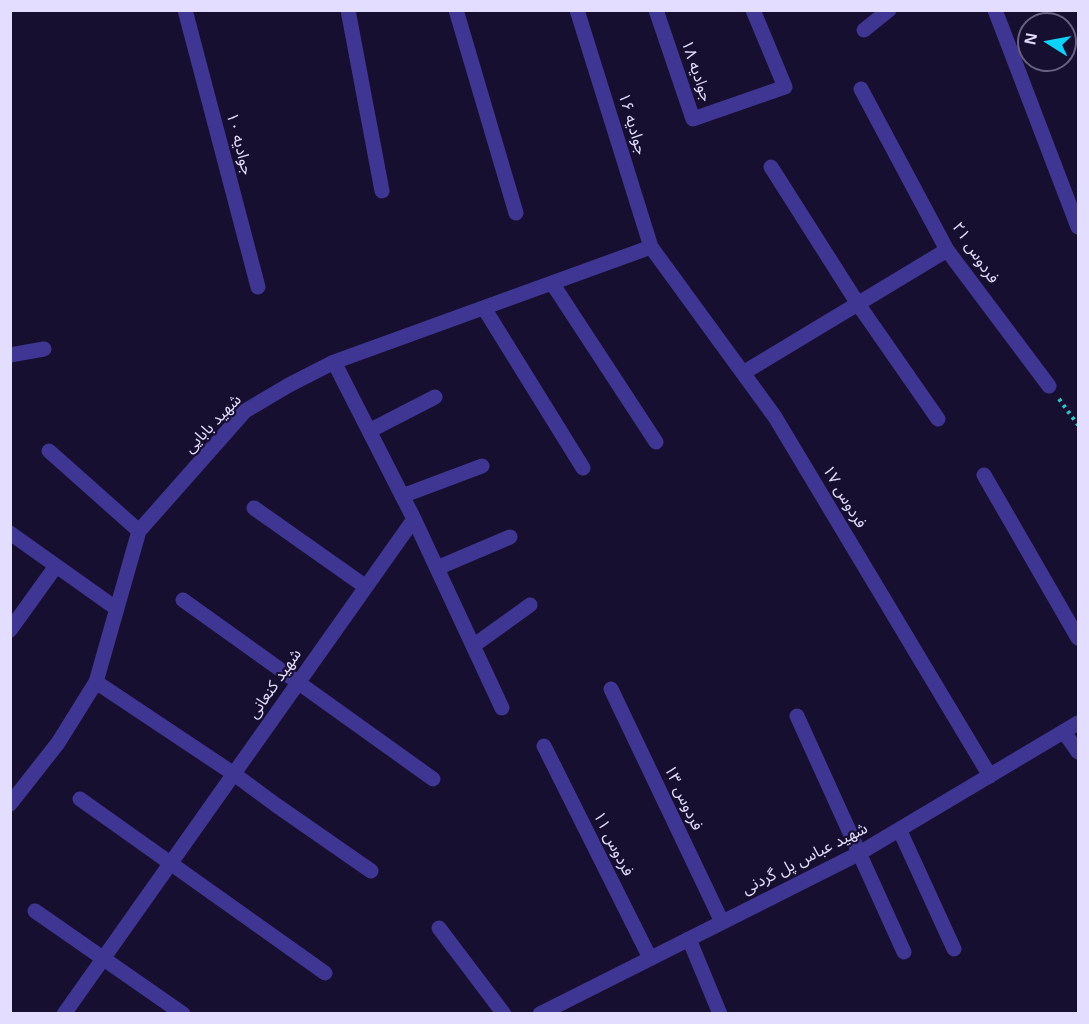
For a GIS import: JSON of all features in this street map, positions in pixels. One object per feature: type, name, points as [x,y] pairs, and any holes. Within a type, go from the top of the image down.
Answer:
[{"type":"street","name":"جوادیه ۱۰","points":[[185,10],[258,287]]},
{"type":"street","points":[[348,10],[382,191]]},
{"type":"street","points":[[456,10],[516,213]]},
{"type":"street","name":"جوادیه ۱۶","points":[[578,10],[651,247]]},
{"type":"street","name":"جوادیه ۱۸","points":[[656,10],[693,119],[785,87],[753,10]]},
{"type":"street","points":[[864,30],[889,10]]},
{"type":"street","points":[[995,10],[1078,227]]},
{"type":"street","name":"فردوس ۲۱","points":[[861,89],[947,250],[1049,386]]},
{"type":"street","points":[[771,167],[858,304],[938,419]]},
{"type":"street","name":"شهید بابایی","points":[[10,804],[58,743],[96,682],[139,531],[245,411],[288,385],[334,363],[651,247]]},
{"type":"street","name":"فردوس ۱۷","points":[[651,247],[775,417],[990,776]]},
{"type":"street","points":[[743,373],[947,250]]},
{"type":"street","points":[[552,284],[656,442]]},
{"type":"street","points":[[484,308],[583,468]]},
{"type":"street","points":[[10,354],[44,349]]},
{"type":"street","points":[[334,363],[414,519],[502,708]]},
{"type":"street","points":[[369,431],[435,397]]},
{"type":"street","points":[[49,451],[139,531]]},
{"type":"street","points":[[402,496],[482,466]]},
{"type":"street","points":[[984,474],[1078,638]]},
{"type":"street","points":[[254,508],[366,587]]},
{"type":"street","name":"شهید کنعانی","points":[[64,1014],[414,519]]},
{"type":"street","points":[[10,533],[117,609]]},
{"type":"street","points":[[437,568],[510,537]]},
{"type":"street","points":[[10,630],[56,566]]},
{"type":"street","points":[[183,600],[433,780]]},
{"type":"street","points":[[473,646],[530,605]]},
{"type":"street","points":[[96,682],[234,774],[371,871]]},
{"type":"street","name":"فردوس ۱۳","points":[[611,689],[722,922]]},
{"type":"street","points":[[797,716],[904,952]]},
{"type":"street","name":"شهید عباس پل گردنی","points":[[540,1014],[858,854],[1078,723]]},
{"type":"street","points":[[1064,732],[1078,752]]},
{"type":"street","name":"فردوس ۱۱","points":[[544,746],[650,958]]},
{"type":"street","points":[[80,799],[325,973]]},
{"type":"street","points":[[900,831],[954,949]]},
{"type":"street","points":[[35,911],[183,1014]]},
{"type":"street","points":[[439,928],[504,1014]]},
{"type":"street","points":[[689,939],[720,1014]]},
{"type":"path","points":[[1049,386],[1078,425]]}]
